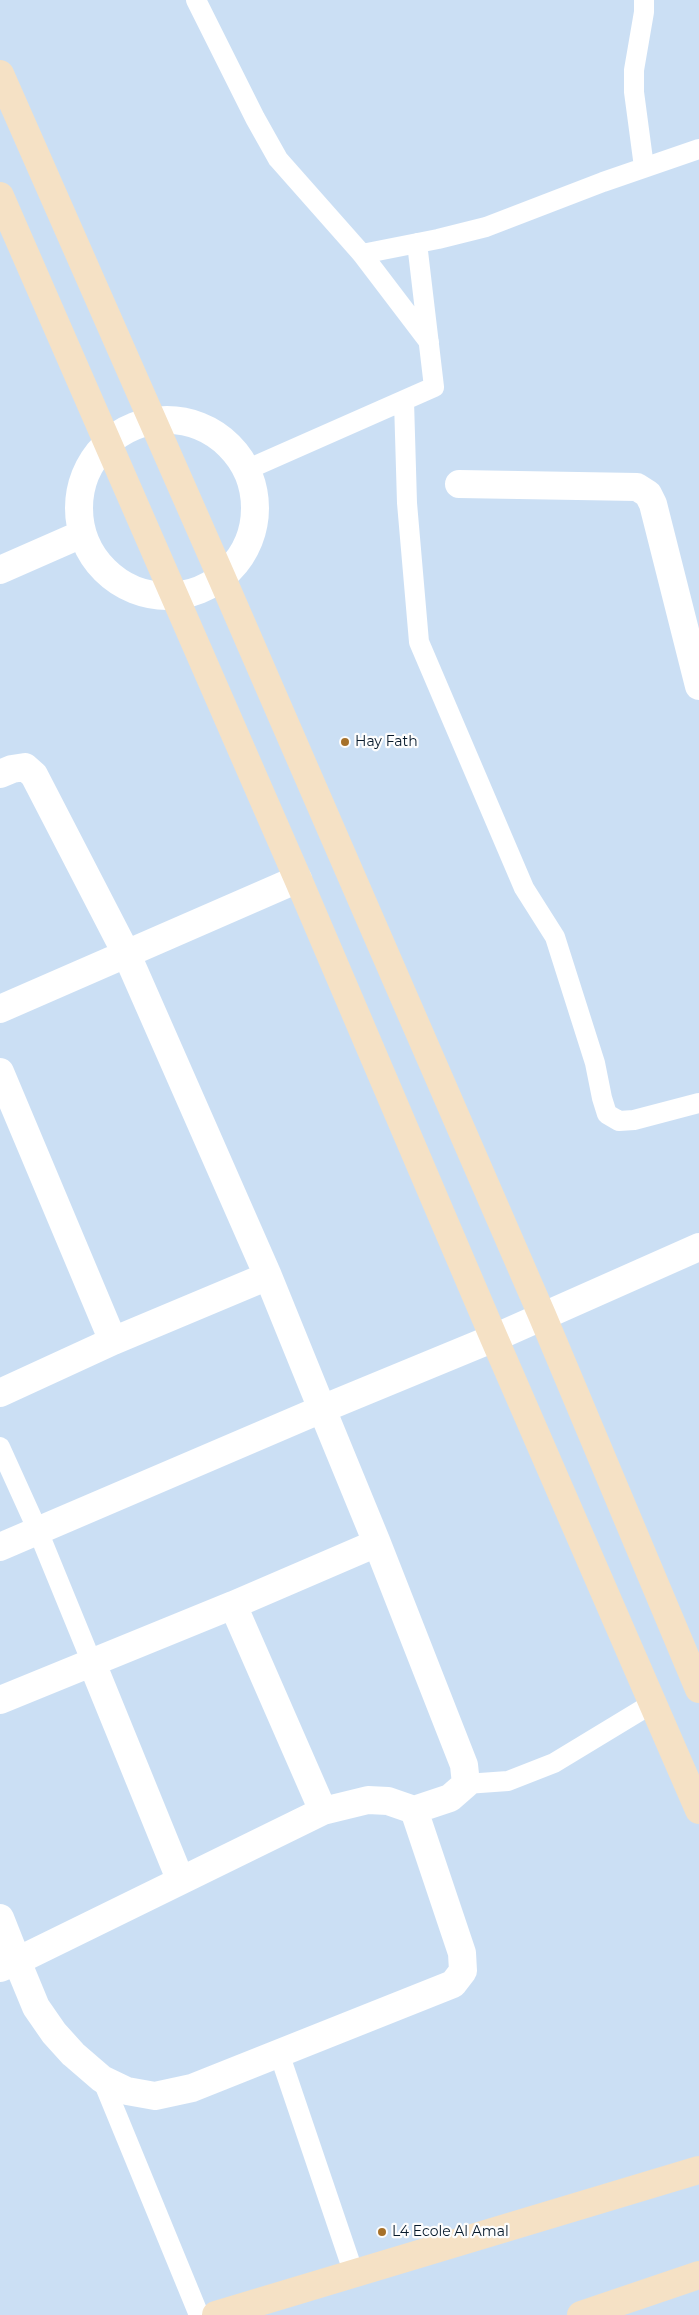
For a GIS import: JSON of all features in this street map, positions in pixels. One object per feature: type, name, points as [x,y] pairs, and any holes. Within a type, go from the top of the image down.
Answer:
[{"type":"main road","points":[[0,74],[221,576],[542,1315],[699,1689]]},
{"type":"main road","points":[[0,196],[298,879],[494,1338],[699,1810]]},
{"type":"main road","points":[[216,2315],[699,2170]]},
{"type":"main road","points":[[581,2315],[699,2275]]},
{"type":"street","points":[[175,420],[197,425],[217,436],[234,450],[246,470],[253,492],[254,516],[249,539],[238,560],[221,576],[191,592],[174,595],[145,593],[117,581],[96,560],[82,534],[78,509],[81,484],[92,461],[108,442],[129,428],[153,421],[175,420]]},
{"type":"street","points":[[459,484],[637,487],[648,494],[653,504],[699,686]]},
{"type":"street","points":[[0,570],[82,534]]},
{"type":"street","points":[[0,774],[12,769],[25,767],[34,775],[127,954],[268,1276],[378,1543],[464,1765],[466,1784],[450,1798],[414,1810],[388,1801],[368,1800],[323,1811],[8,1964]]},
{"type":"street","points":[[0,1009],[298,879]]},
{"type":"street","points":[[0,1072],[113,1341]]},
{"type":"street","points":[[0,1547],[322,1409],[494,1338],[699,1246]]},
{"type":"street","points":[[0,1392],[113,1341],[268,1276]]},
{"type":"street","points":[[0,1700],[233,1605],[378,1543]]},
{"type":"street","points":[[233,1605],[303,1760],[323,1811]]},
{"type":"street","points":[[92,1663],[180,1879]]},
{"type":"street","points":[[0,1918],[8,1964],[54,2033],[73,2054],[102,2079],[127,2091],[155,2096],[192,2088],[453,1984],[463,1971],[462,1954],[414,1810]]},
{"type":"lane","points":[[196,0],[255,118],[278,159],[362,254],[429,342]]},
{"type":"lane","points":[[644,0],[644,12],[634,70],[634,92],[644,167]]},
{"type":"lane","points":[[362,254],[486,226],[644,167],[699,149]]},
{"type":"lane","points":[[246,470],[434,388],[417,243]]},
{"type":"lane","points":[[404,400],[406,503],[419,642],[524,888],[555,937],[587,1037],[607,1114],[619,1121],[634,1120],[699,1103]]},
{"type":"lane","points":[[0,1447],[38,1531],[92,1663]]},
{"type":"lane","points":[[466,1784],[508,1781],[554,1763],[653,1703]]},
{"type":"lane","points":[[279,2053],[354,2274]]},
{"type":"lane","points":[[102,2079],[199,2315]]},
{"type":"place","name":"Hay Fath","points":[[345,742]]},
{"type":"place","name":"L4 Ecole Al Amal","points":[[382,2232]]}]
